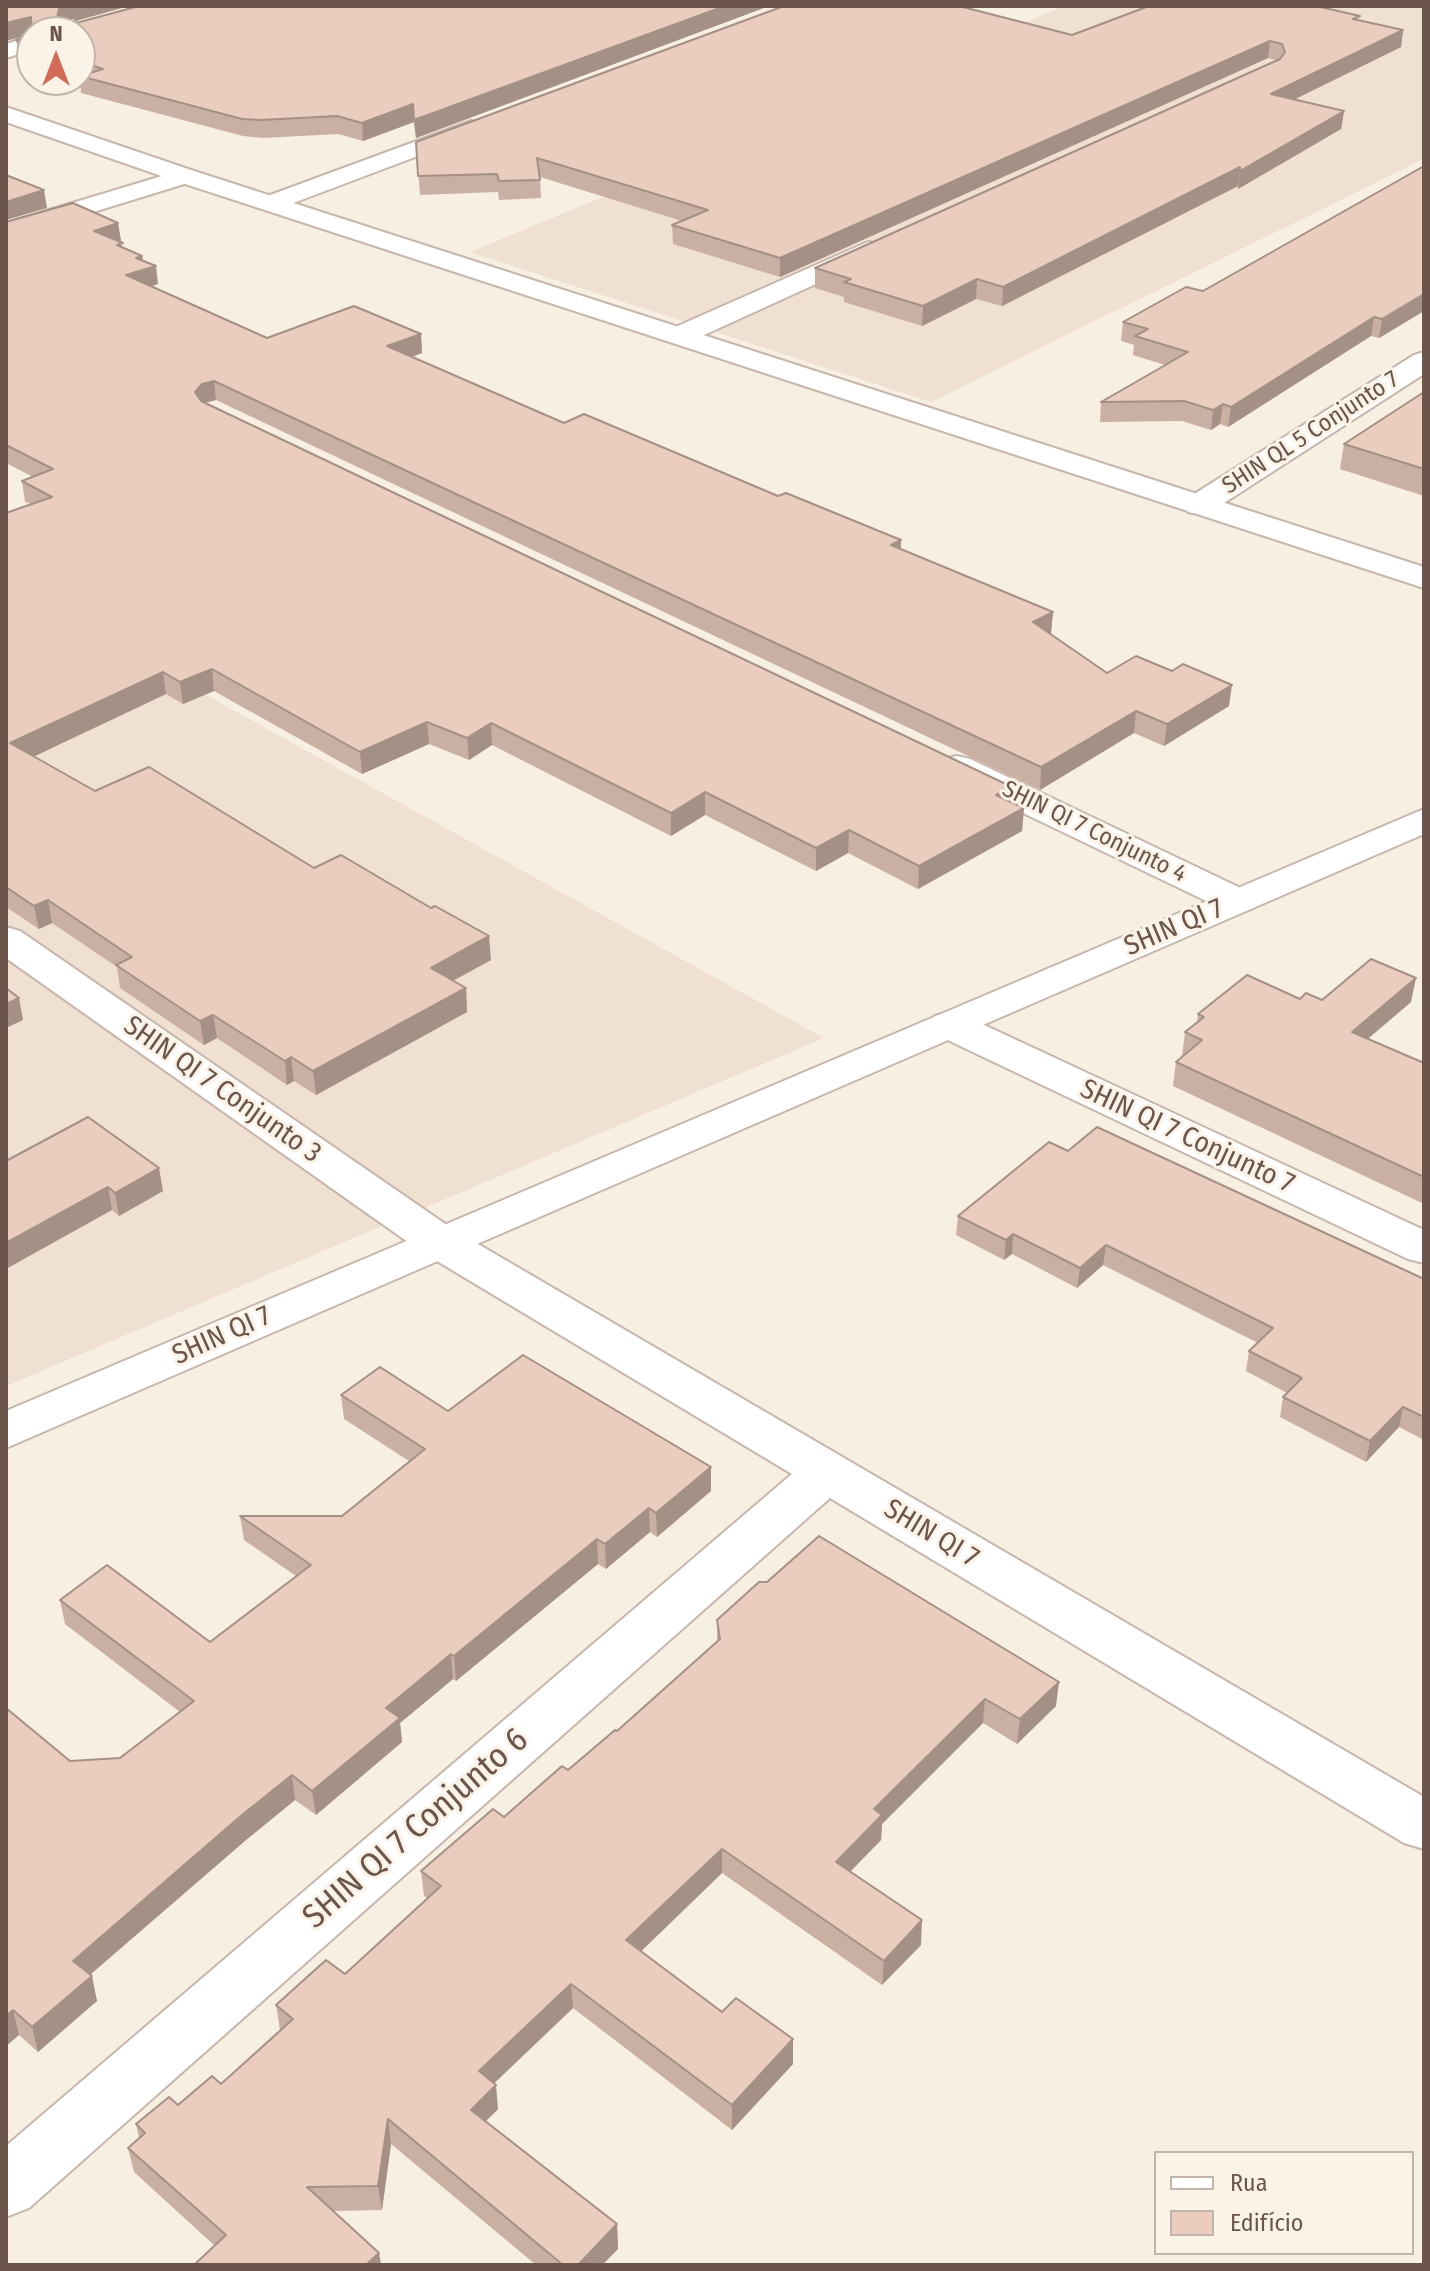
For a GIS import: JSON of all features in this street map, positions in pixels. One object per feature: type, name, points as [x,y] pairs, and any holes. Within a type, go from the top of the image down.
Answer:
[{"type":"street","points":[[6,114],[185,176],[1424,578]]},
{"type":"street","points":[[271,203],[490,121]]},
{"type":"street","points":[[6,231],[185,176]]},
{"type":"street","points":[[681,335],[896,238]]},
{"type":"street","name":"SHIN QL 5 Conjunto 7","points":[[1199,505],[1424,361]]},
{"type":"street","name":"SHIN QI 7 Conjunto 4","points":[[935,756],[1237,901]]},
{"type":"street","name":"SHIN QI 7","points":[[6,1431],[438,1241],[950,1025],[1424,820]]},
{"type":"street","name":"SHIN QI 7 Conjunto 3","points":[[6,939],[438,1241]]},
{"type":"street","name":"SHIN QI 7 Conjunto 7","points":[[950,1025],[1424,1248]]},
{"type":"street","name":"SHIN QI 7","points":[[438,1241],[1424,1826]]},
{"type":"street","name":"SHIN QI 7 Conjunto 6","points":[[6,2187],[827,1472]]},
{"type":"shaded area","points":[[1064,6],[1424,6],[1424,159],[931,402],[470,252]]},
{"type":"shaded area","points":[[6,584],[824,1038],[6,1386]]},
{"type":"building","points":[[6,6],[69,6],[59,9],[57,16],[16,16],[16,21],[6,23]]},
{"type":"building","points":[[139,6],[725,6],[414,120],[413,104],[362,123],[337,116],[242,119],[96,80],[96,71],[103,69],[96,67],[96,18]]},
{"type":"building","points":[[784,6],[959,6],[1072,35],[1149,6],[1316,6],[1360,16],[1353,19],[1403,30],[1271,94],[1344,111],[1240,171],[1240,167],[1003,287],[977,279],[923,306],[844,282],[851,279],[815,268],[1280,59],[1285,52],[1282,44],[1270,41],[780,258],[672,225],[708,210],[537,158],[540,180],[499,181],[497,174],[418,176],[416,142]]},
{"type":"building","points":[[1424,166],[1424,294],[1382,319],[1374,317],[1231,407],[1223,404],[1213,410],[1184,401],[1101,402],[1188,352],[1135,336],[1148,329],[1123,322],[1186,287],[1203,291]]},
{"type":"building","points":[[6,175],[44,190],[6,202]]},
{"type":"building","points":[[73,203],[118,223],[94,231],[123,243],[117,245],[142,256],[136,258],[156,266],[126,275],[267,338],[354,306],[421,334],[387,346],[564,423],[584,414],[778,496],[786,493],[901,540],[891,545],[1053,612],[1033,622],[1107,673],[1136,656],[1172,671],[1183,664],[1232,685],[1167,724],[1136,711],[1041,767],[214,381],[202,384],[195,392],[201,401],[1010,786],[996,795],[1024,808],[919,866],[849,830],[816,848],[705,792],[671,813],[491,723],[467,738],[427,722],[360,752],[212,669],[180,682],[163,672],[10,743],[95,791],[149,767],[314,868],[341,855],[431,908],[435,906],[489,936],[431,968],[466,988],[313,1071],[291,1057],[285,1061],[213,1015],[200,1021],[116,965],[132,957],[48,900],[34,906],[6,887],[6,513],[52,497],[22,481],[53,469],[6,445],[6,222]]},
{"type":"building","points":[[1424,392],[1424,469],[1344,444]]},
{"type":"building","points":[[1371,959],[1416,978],[1352,1032],[1424,1063],[1424,1177],[1176,1062],[1202,1040],[1185,1032],[1204,1017],[1198,1014],[1247,975],[1300,999],[1306,993],[1322,1000]]},
{"type":"building","points":[[6,988],[19,998],[6,1004]]},
{"type":"building","points":[[88,1117],[159,1168],[115,1193],[108,1187],[6,1243],[6,1161]]},
{"type":"building","points":[[1097,1127],[1424,1279],[1424,1417],[1403,1407],[1370,1441],[1283,1397],[1302,1378],[1249,1351],[1273,1328],[1106,1245],[1080,1268],[1013,1234],[1006,1240],[958,1216],[1049,1142],[1068,1151]]},
{"type":"building","points":[[523,1355],[711,1467],[656,1513],[649,1508],[605,1544],[597,1539],[454,1656],[451,1654],[386,1708],[400,1718],[312,1791],[292,1775],[242,1815],[73,1961],[92,1976],[32,2027],[13,2010],[6,2016],[6,1708],[70,1761],[120,1758],[194,1701],[60,1600],[107,1565],[210,1642],[311,1565],[240,1516],[342,1516],[425,1449],[341,1395],[380,1367],[448,1411]]},
{"type":"building","points":[[819,1536],[1059,1682],[1020,1719],[985,1699],[874,1809],[882,1815],[836,1862],[922,1920],[884,1961],[722,1849],[626,1940],[722,2012],[736,1998],[793,2039],[732,2105],[571,1984],[479,2071],[496,2085],[471,2110],[617,2224],[578,2265],[563,2265],[388,2119],[378,2186],[307,2187],[379,2253],[368,2263],[371,2265],[194,2265],[226,2235],[128,2148],[145,2133],[136,2124],[169,2097],[178,2105],[212,2076],[221,2084],[293,2019],[276,2005],[326,1960],[345,1974],[441,1886],[421,1871],[493,1809],[504,1817],[562,1766],[568,1770],[617,1731],[720,1639],[717,1620],[759,1582],[767,1582]]}]
